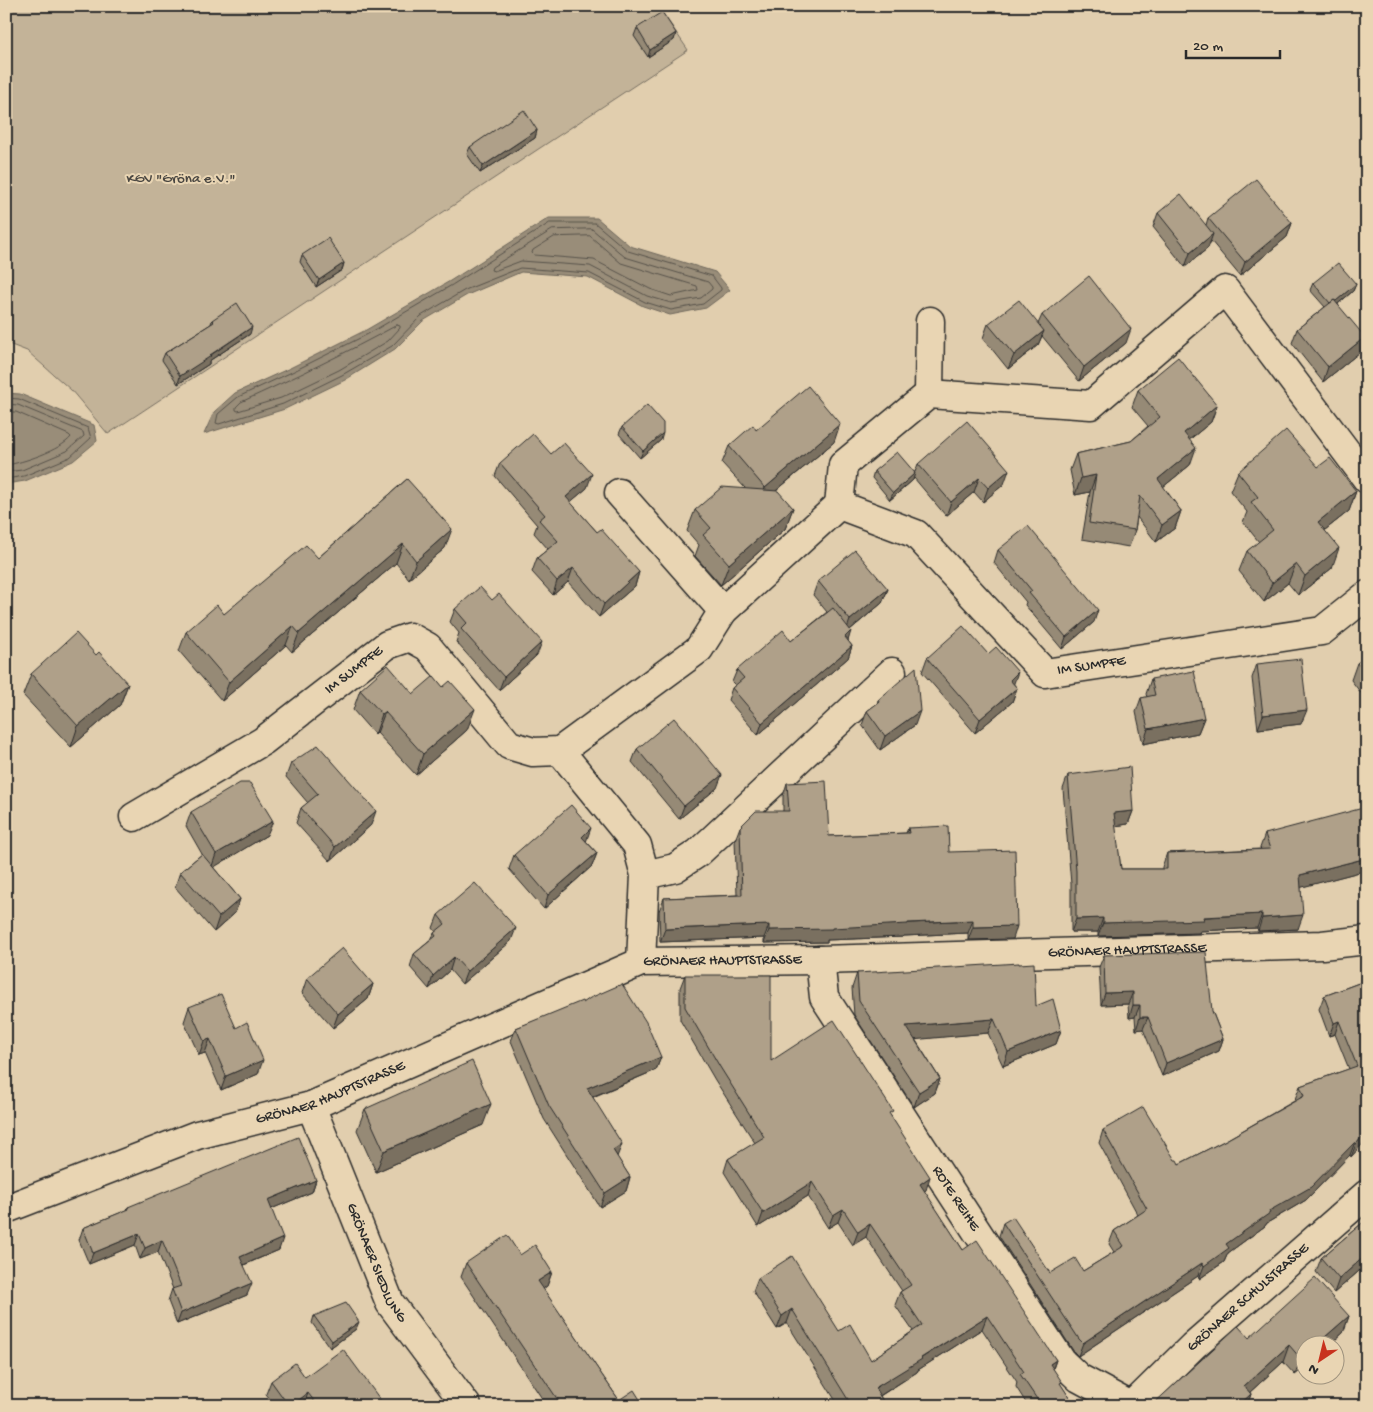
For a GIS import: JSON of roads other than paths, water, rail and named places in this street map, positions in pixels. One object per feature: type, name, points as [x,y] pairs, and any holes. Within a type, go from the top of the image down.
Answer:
[{"type":"street","points":[[641,962],[645,875],[637,844],[560,751],[699,649],[723,612],[838,505],[843,465],[929,394],[1091,405],[1225,290],[1367,479]]},
{"type":"street","points":[[929,394],[930,321]]},
{"type":"street","points":[[619,494],[723,612]]},
{"type":"street","name":"IM SUMPFE","points":[[838,505],[916,534],[1045,673],[1322,631],[1367,595]]},
{"type":"street","name":"IM SUMPFE","points":[[134,818],[263,741],[388,645],[410,637],[428,647],[509,745],[533,752],[560,751]]},
{"type":"street","points":[[645,875],[675,868],[698,852],[892,672]]},
{"type":"street","name":"GRÖNAER HAUPTSTRASSE","points":[[6,1210],[197,1135],[311,1106],[641,962],[820,960],[1312,945],[1367,940]]},
{"type":"street","name":"ROTE REIHE","points":[[820,960],[824,997],[1062,1362],[1079,1378],[1132,1406]]},
{"type":"street","name":"GRÖNAER SIEDLUNG","points":[[311,1106],[390,1303],[467,1406]]},
{"type":"street","name":"GRÖNAER SCHULSTRASSE","points":[[1132,1406],[1193,1346],[1367,1194]]},
{"type":"water","points":[[549,218],[597,218],[630,246],[715,272],[730,290],[706,308],[670,315],[643,306],[588,277],[521,272],[467,295],[423,321],[395,349],[345,380],[285,409],[204,434],[214,412],[235,393],[366,330],[450,281]]},
{"type":"water","points":[[6,393],[20,394],[94,425],[97,441],[73,461],[25,481],[6,484]]},
{"type":"park label","name":"KGV \"Gröna e.V.\"","points":[[181,179]]}]
